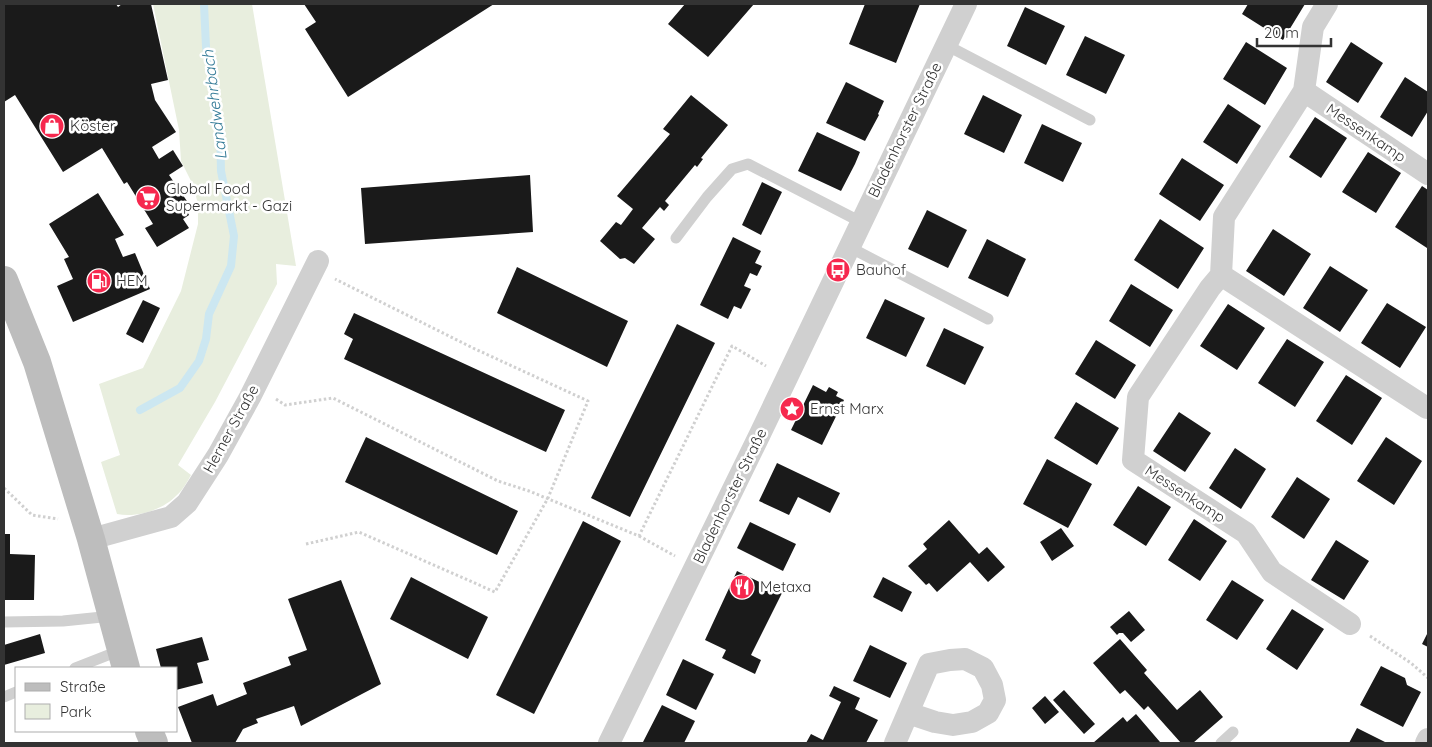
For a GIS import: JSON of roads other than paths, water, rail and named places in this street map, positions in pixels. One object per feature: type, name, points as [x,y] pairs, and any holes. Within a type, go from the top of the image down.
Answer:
[{"type":"main road","points":[[4,280],[37,362],[124,659]]},
{"type":"street","name":"Bladenhorster Straße","points":[[609,743],[760,434],[966,4]]},
{"type":"street","points":[[1327,4],[1313,27],[1304,91],[1224,217],[1221,275],[1428,408]]},
{"type":"street","name":"Messenkamp","points":[[1304,91],[1428,174]]},
{"type":"street","name":"Herner Straße","points":[[88,531],[171,517],[187,503],[218,454],[255,386],[315,266]]},
{"type":"street","name":"Messenkamp","points":[[1221,275],[1210,288],[1138,397],[1134,460],[1246,533],[1272,572],[1350,624]]},
{"type":"street","points":[[895,743],[908,713]]},
{"type":"street","points":[[1426,743],[1428,739]]},
{"type":"lane","points":[[946,45],[1090,120]]},
{"type":"lane","points":[[676,238],[732,169],[748,164],[861,222]]},
{"type":"lane","points":[[849,247],[988,319]]},
{"type":"lane","points":[[4,622],[64,621],[112,616]]},
{"type":"lane","points":[[80,667],[124,659]]},
{"type":"lane","points":[[1221,743],[1233,732]]},
{"type":"waterway","name":"Landwehrbach","points":[[140,410],[180,388],[199,361],[206,339],[209,314],[231,266],[234,236],[221,171],[220,127],[206,47],[204,4]]},
{"type":"place","name":"Köster","points":[[52,126]]},
{"type":"place","name":"Global Food Supermarkt - Gazi","points":[[148,198]]},
{"type":"place","name":"Bauhof","points":[[838,270]]},
{"type":"place","name":"HEM","points":[[99,281]]},
{"type":"place","name":"Ernst Marx","points":[[792,409]]},
{"type":"place","name":"Metaxa","points":[[742,587]]}]
